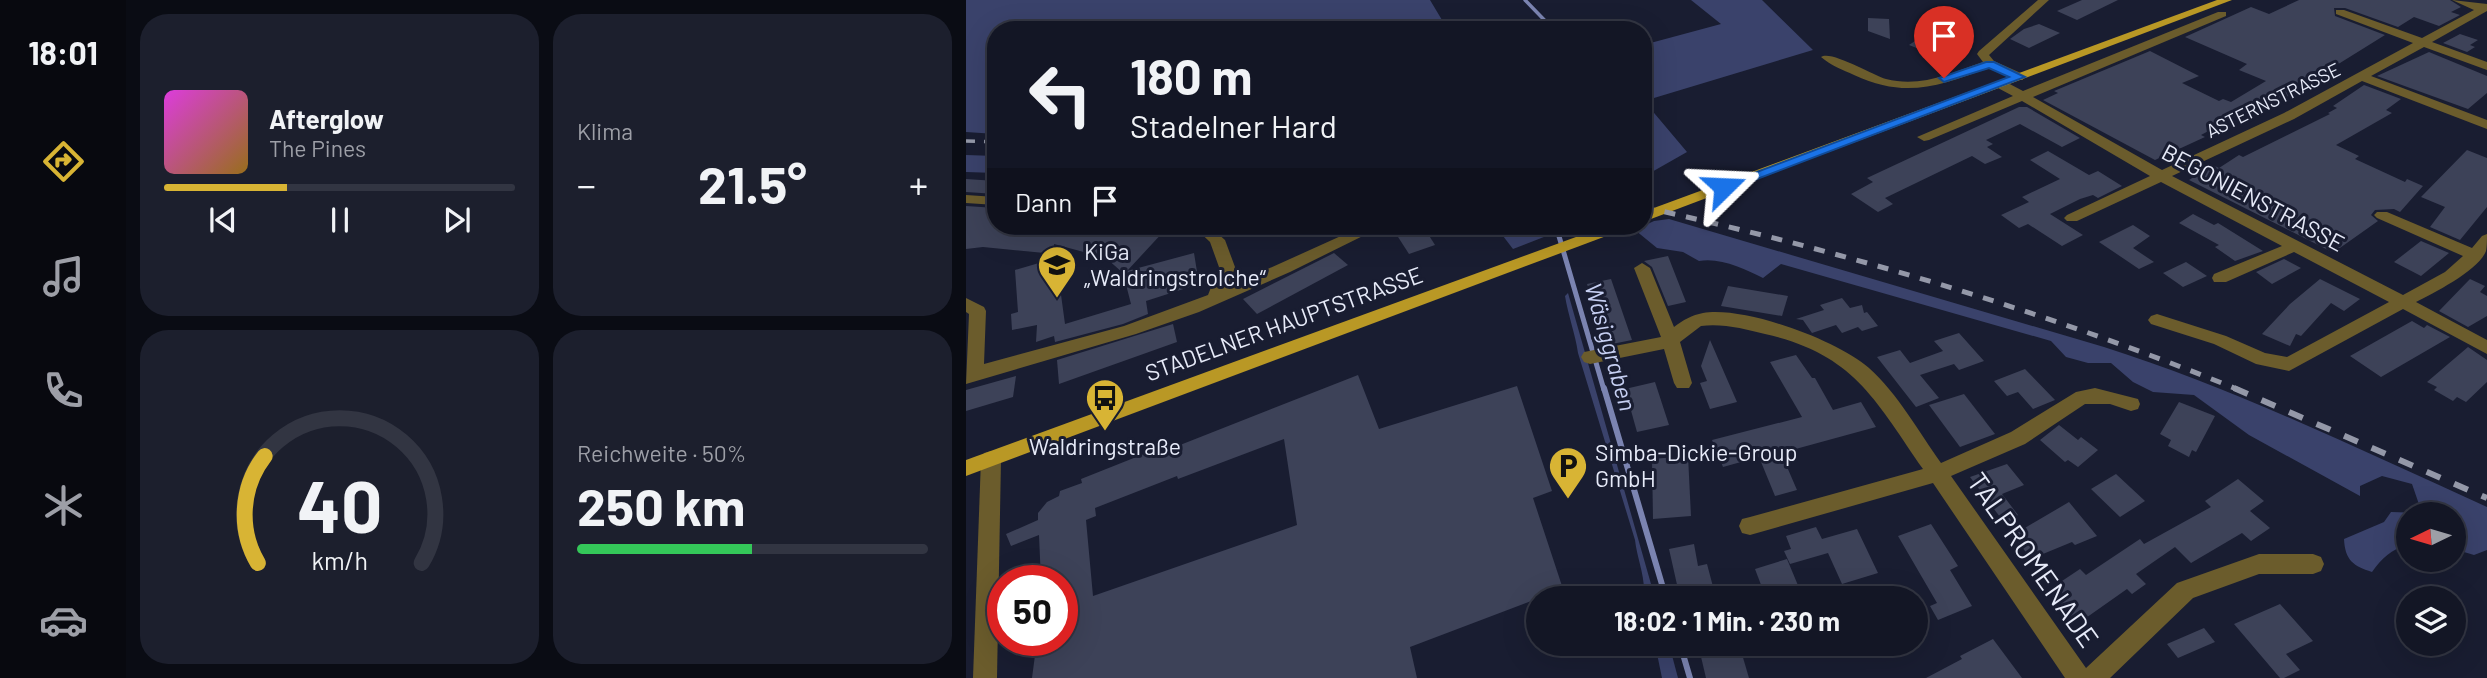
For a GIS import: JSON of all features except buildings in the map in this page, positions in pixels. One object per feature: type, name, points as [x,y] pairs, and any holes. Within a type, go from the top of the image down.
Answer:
[{"type":"main road","points":[[1652,214],[2227,0]]},
{"type":"main road","name":"STADELNER HAUPTSTRASSE","points":[[966,468],[1596,235]]},
{"type":"street","points":[[2019,77],[1990,64],[1983,54],[2044,0]]},
{"type":"street","points":[[2457,0],[2485,8]]},
{"type":"street","name":"ASTERNSTRASSE","points":[[2072,218],[2289,116],[2485,8]]},
{"type":"street","points":[[2340,12],[2487,66]]},
{"type":"street","points":[[1924,137],[2222,14]]},
{"type":"street","points":[[1827,57],[1866,76],[1912,85],[1921,85],[1990,64]]},
{"type":"street","points":[[2362,77],[2487,125]]},
{"type":"street","name":"BEGONIENSTRASSE","points":[[2000,84],[2161,176],[2293,247],[2406,302],[2487,348]]},
{"type":"street","points":[[966,199],[987,201]]},
{"type":"street","points":[[966,209],[987,203]]},
{"type":"street","points":[[2382,215],[2474,255]]},
{"type":"street","points":[[1211,235],[1217,240],[1227,267],[1216,296]]},
{"type":"street","points":[[966,304],[978,311],[971,375],[1132,329],[1216,296],[1247,287],[1356,235]]},
{"type":"street","points":[[2157,320],[2220,340],[2269,361],[2289,364],[2451,276],[2487,239]]},
{"type":"street","points":[[2220,278],[2293,247]]},
{"type":"street","points":[[1642,268],[1671,341],[1683,383]]},
{"type":"street","name":"TALPROMENADE","points":[[1671,341],[1685,325],[1702,319],[1722,319],[1770,327],[1820,345],[1864,374],[1939,475],[2079,678]]},
{"type":"street","points":[[1590,357],[1671,341]]},
{"type":"street","name":"TALPROMENADE","points":[[1750,526],[1939,475],[2020,437],[2083,395],[2108,394],[2131,404]]},
{"type":"street","points":[[985,678],[991,459]]},
{"type":"street","name":"TALPROMENADE","points":[[2093,678],[2185,590],[2259,564],[2313,564]]},
{"type":"shaded area","points":[[966,0],[1430,0],[1443,21],[987,21],[987,133],[966,132]]},
{"type":"shaded area","points":[[1691,0],[1762,0],[1813,50],[1652,99],[1652,43],[1721,24]]},
{"type":"shaded area","points":[[1652,110],[1687,152],[1652,172]]},
{"type":"shaded area","points":[[966,155],[987,156],[987,173],[966,172]]},
{"type":"shaded area","points":[[1669,219],[2104,347],[2202,382],[2345,442],[2487,507],[2487,550],[2474,555],[2466,553],[2466,502],[2418,502],[2412,484],[2382,476],[2360,486],[2360,496],[2249,435],[2194,395],[2153,392],[2133,382],[2111,363],[2088,363],[2066,357],[2051,341],[1781,264],[1763,278],[1724,262],[1699,261],[1683,252],[1657,248],[1641,235],[1652,235],[1652,222]]},
{"type":"shaded area","points":[[1504,235],[1549,235],[1513,249]]},
{"type":"shaded area","points":[[1568,293],[1652,586],[1644,586],[1635,540],[1578,353],[1565,296]]},
{"type":"shaded area","points":[[2391,512],[2396,512],[2396,550],[2387,555],[2372,572],[2365,570],[2348,557],[2344,539],[2384,522]]},
{"type":"shaded area","points":[[1657,656],[1672,656],[1678,678],[1662,678]]},
{"type":"waterway","name":"Wäsiggraben","points":[[1525,0],[1545,21]]},
{"type":"waterway","name":"Wäsiggraben","points":[[1559,235],[1604,390]]},
{"type":"waterway","name":"Wäsiggraben","points":[[1604,388],[1662,586]]},
{"type":"waterway","name":"Wäsiggraben","points":[[1684,656],[1690,678]]},
{"type":"railway","points":[[966,141],[987,142]]},
{"type":"railway","points":[[1652,209],[1795,243],[1945,286],[2093,334],[2234,388]]},
{"type":"railway","points":[[2234,388],[2239,390]]},
{"type":"railway","points":[[2234,388],[2487,498]]},
{"type":"place","name":"KiGa „Waldringstrolche“","points":[[1057,299]]},
{"type":"place","name":"Waldringstraße","points":[[1105,432]]},
{"type":"place","name":"Simba-Dickie-Group GmbH","points":[[1568,500]]},
{"type":"route","points":[[1724,187],[2019,77],[1990,64],[1944,78]]}]
